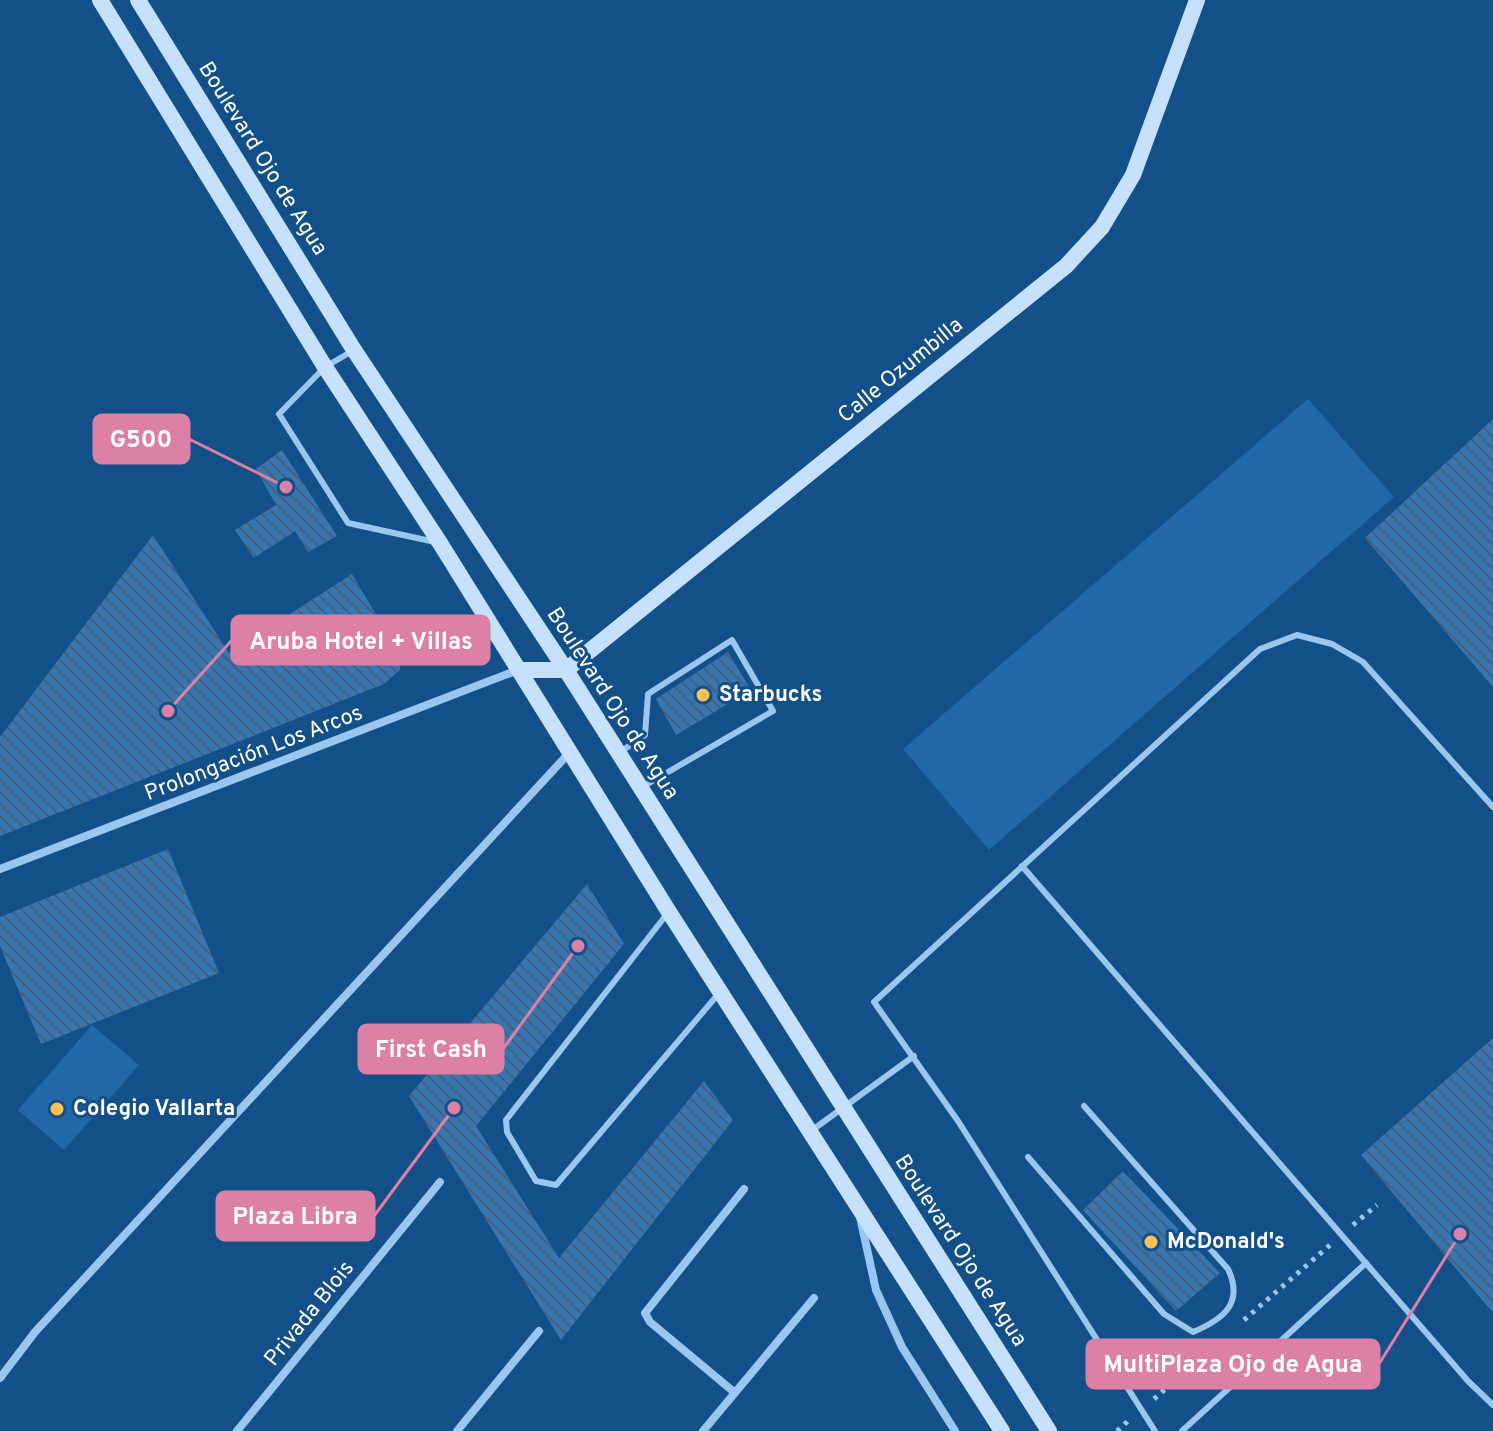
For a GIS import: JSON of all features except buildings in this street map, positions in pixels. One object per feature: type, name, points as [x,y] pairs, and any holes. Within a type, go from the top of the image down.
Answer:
[{"type":"main road","points":[[100,0],[325,367],[440,543],[669,912],[855,1197],[1002,1431]]},
{"type":"main road","name":"Boulevard Ojo de Agua","points":[[138,0],[354,350],[566,670],[1049,1431]]},
{"type":"main road","name":"Calle Ozumbilla","points":[[566,670],[1066,266],[1102,227],[1133,175],[1197,0]]},
{"type":"main road","points":[[519,670],[566,670]]},
{"type":"street","name":"Prolongación Los Arcos","points":[[0,869],[519,670]]},
{"type":"street","points":[[0,1378],[35,1332],[571,751]]},
{"type":"street","name":"Privada Blois","points":[[237,1431],[440,1182]]},
{"type":"street","points":[[734,1392],[650,1322],[645,1313],[744,1189]]},
{"type":"street","points":[[855,1197],[876,1290],[902,1347],[955,1431]]},
{"type":"street","points":[[703,1431],[814,1298]]},
{"type":"street","points":[[457,1431],[539,1331]]},
{"type":"lane","points":[[354,350],[325,367],[279,414],[348,523],[440,543]]},
{"type":"lane","points":[[1155,1431],[914,1056],[874,1002],[1260,649],[1297,635],[1332,644],[1363,662],[1493,807]]},
{"type":"lane","points":[[618,754],[645,735],[648,694],[732,640],[773,711],[641,788]]},
{"type":"lane","points":[[1022,866],[1468,1381],[1493,1405]]},
{"type":"lane","points":[[669,912],[506,1120],[507,1132],[536,1181],[556,1185],[720,992]]},
{"type":"lane","points":[[811,1131],[914,1056]]},
{"type":"lane","points":[[1028,1157],[1164,1314],[1193,1332],[1218,1322],[1233,1305],[1235,1284],[1228,1269],[1084,1106]]},
{"type":"lane","points":[[1182,1431],[1366,1263]]},
{"type":"path","points":[[1236,1328],[1377,1205]]},
{"type":"path","points":[[1117,1431],[1224,1338]]},
{"type":"shaded area","points":[[1308,399],[1394,497],[989,850],[903,749]]},
{"type":"shaded area","points":[[92,1025],[139,1065],[64,1150],[18,1110]]},
{"type":"place","name":"G500","points":[[286,487]]},
{"type":"place","name":"Starbucks","points":[[703,695]]},
{"type":"place","name":"Aruba Hotel + Villas","points":[[168,711]]},
{"type":"place","name":"First Cash","points":[[578,946]]},
{"type":"place","name":"Plaza Libra","points":[[454,1108]]},
{"type":"place","name":"Colegio Vallarta","points":[[57,1109]]},
{"type":"place","name":"MultiPlaza Ojo de Agua","points":[[1460,1234]]},
{"type":"place","name":"McDonald's","points":[[1151,1242]]}]
